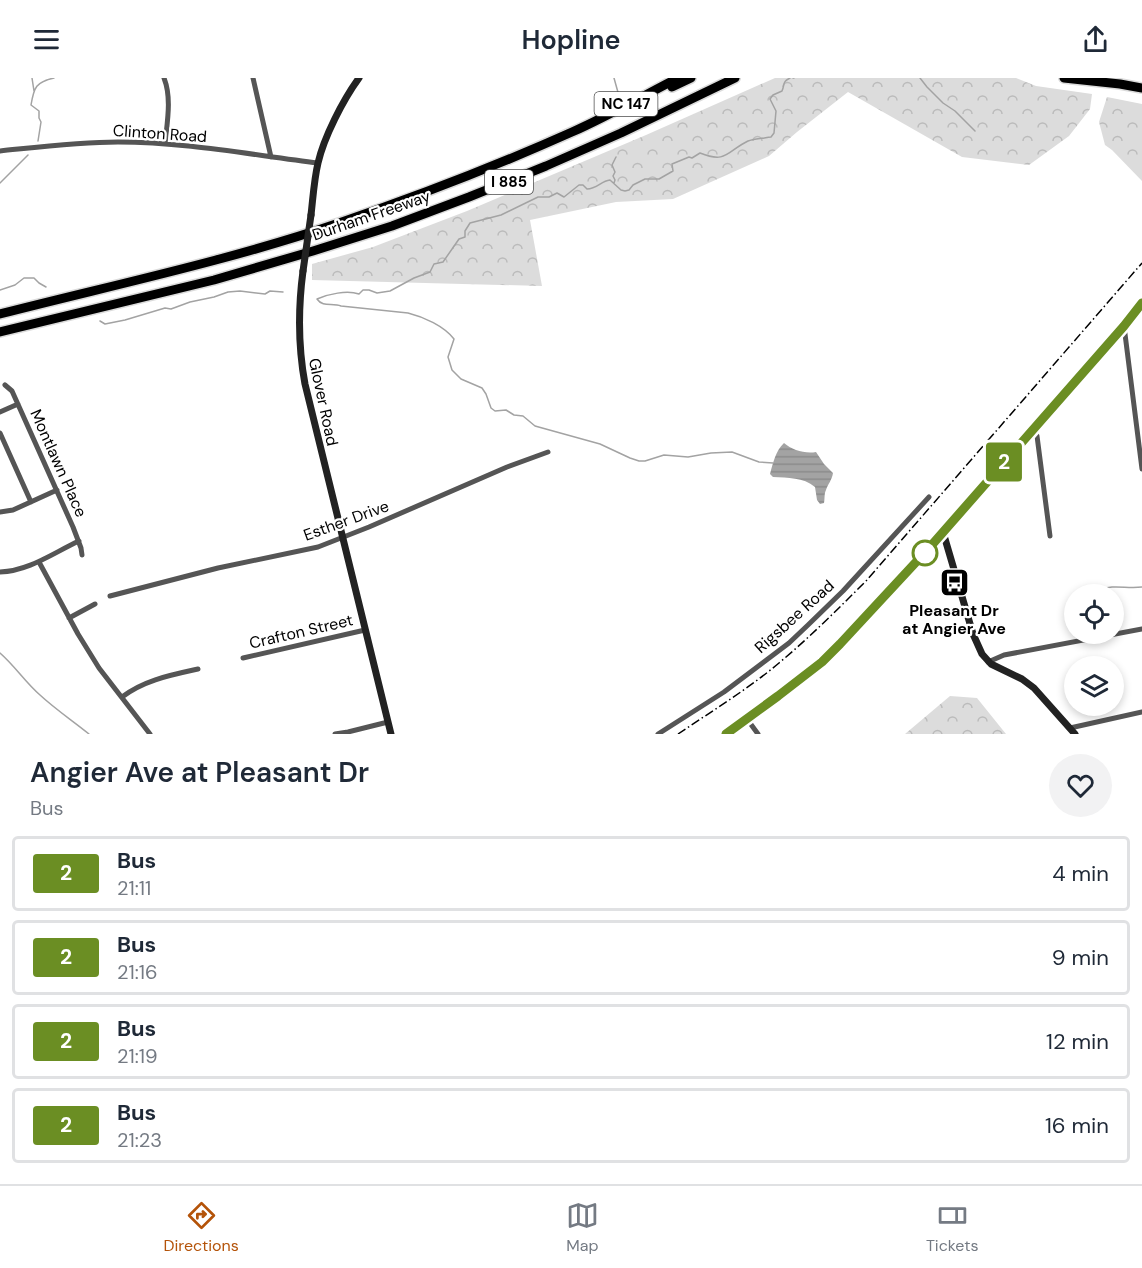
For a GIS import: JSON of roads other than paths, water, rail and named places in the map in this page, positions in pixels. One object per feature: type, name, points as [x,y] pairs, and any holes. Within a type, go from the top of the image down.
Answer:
[{"type":"highway","name":"Durham Freeway","points":[[0,314],[189,267],[308,233],[462,178],[575,131],[678,78]]},
{"type":"highway","name":"I 885","points":[[575,131],[691,78]]},
{"type":"highway","name":"Durham Freeway","points":[[0,332],[214,280],[392,225],[498,186],[583,150],[735,78]]},
{"type":"highway","points":[[1064,78],[1142,88]]},
{"type":"street","points":[[164,78],[168,98],[165,144]]},
{"type":"street","points":[[254,78],[271,157]]},
{"type":"street","name":"Glover Road","points":[[359,78],[331,128],[318,163],[299,316],[301,360],[308,399],[391,734]]},
{"type":"street","name":"Clinton Road","points":[[0,151],[100,143],[165,144],[318,163]]},
{"type":"street","points":[[726,734],[831,653],[943,532],[1142,303]]},
{"type":"street","points":[[1124,326],[1142,469]]},
{"type":"street","name":"Montlawn Place","points":[[4,385],[12,391],[18,404],[57,490],[79,542],[82,555]]},
{"type":"street","points":[[0,412],[18,404]]},
{"type":"street","points":[[1033,430],[1037,436],[1050,536]]},
{"type":"street","points":[[0,433],[31,502]]},
{"type":"street","name":"Esther Drive","points":[[110,596],[218,568],[318,547],[369,528],[507,467],[548,452]]},
{"type":"street","points":[[0,512],[14,510],[57,490]]},
{"type":"street","name":"Rigsbee Road","points":[[658,734],[724,692],[789,643],[843,591],[930,497]]},
{"type":"street","points":[[943,532],[976,642],[982,654],[996,668],[1028,684],[1040,694],[1075,734]]},
{"type":"street","points":[[0,573],[16,571],[39,562],[79,542]]},
{"type":"street","points":[[39,562],[99,668],[150,734]]},
{"type":"street","points":[[69,618],[95,604]]},
{"type":"street","points":[[988,662],[1004,655],[1142,629]]},
{"type":"street","name":"Crafton Street","points":[[243,658],[365,630]]},
{"type":"street","points":[[122,698],[151,681],[198,669]]},
{"type":"street","points":[[1070,728],[1142,712]]},
{"type":"street","points":[[747,719],[758,734]]},
{"type":"street","points":[[335,734],[388,722]]},
{"type":"waterway","points":[[32,78],[34,91]]},
{"type":"waterway","points":[[38,141],[41,122],[39,111],[31,105],[33,94],[43,81],[54,78]]},
{"type":"waterway","points":[[614,78],[619,96]]},
{"type":"waterway","points":[[773,463],[759,462],[732,452],[688,457],[664,455],[639,461],[600,444],[535,426],[523,416],[514,415],[506,410],[495,411],[491,408],[482,388],[461,379],[452,370],[448,357],[454,339],[439,326],[408,313],[325,304],[317,299],[338,293],[359,294],[363,290],[377,293],[390,291],[430,272],[434,264],[443,262],[459,239],[465,237],[465,231],[470,223],[501,215],[538,197],[549,197],[557,193],[564,197],[579,185],[590,189],[610,180],[621,190],[629,190],[633,185],[645,179],[659,179],[673,171],[672,164],[689,157],[692,158],[700,153],[722,157],[748,141],[771,137],[774,133],[776,111],[770,99],[782,91],[785,82],[790,78]]},
{"type":"waterway","points":[[920,78],[943,103],[955,111],[975,131]]},
{"type":"waterway","points":[[0,183],[28,155]]},
{"type":"waterway","points":[[614,183],[615,172],[612,165],[616,157]]},
{"type":"waterway","points":[[0,290],[15,285],[24,278],[34,278],[46,287]]},
{"type":"waterway","points":[[100,321],[105,324],[125,320],[228,292],[265,294],[270,291],[283,292]]},
{"type":"waterway","points":[[1124,587],[1142,587]]},
{"type":"waterway","points":[[0,653],[40,695],[89,734]]},
{"type":"railway","points":[[678,734],[767,673],[813,633],[866,581],[1142,263]]},
{"type":"place","name":"Pleasant Dr at Angier Ave","points":[[954,582]]}]
